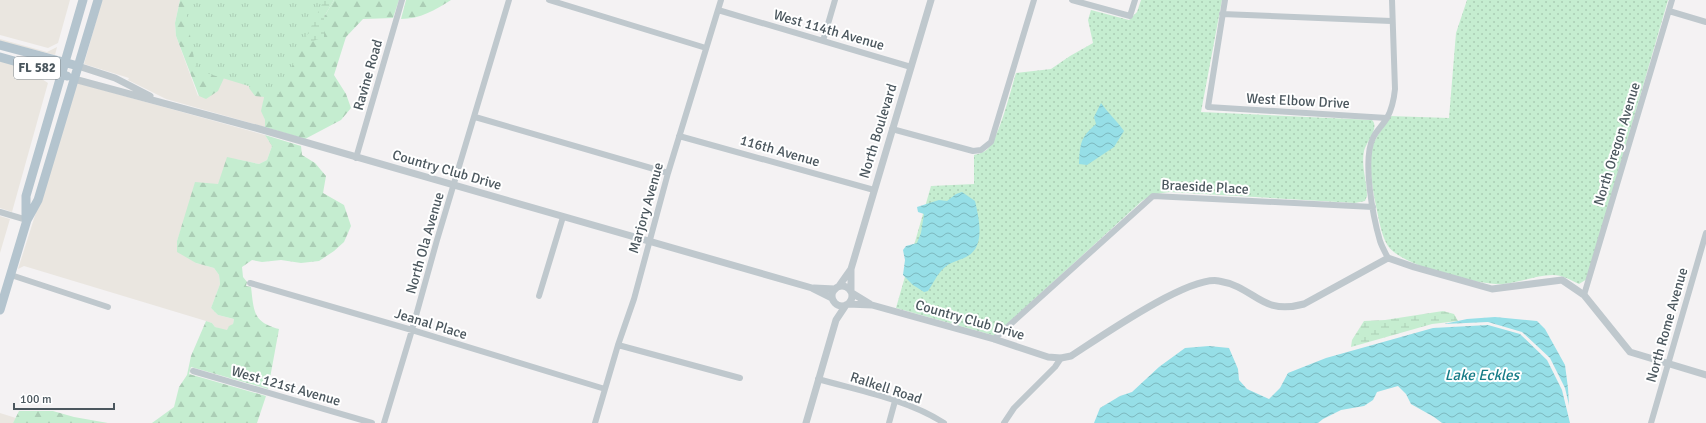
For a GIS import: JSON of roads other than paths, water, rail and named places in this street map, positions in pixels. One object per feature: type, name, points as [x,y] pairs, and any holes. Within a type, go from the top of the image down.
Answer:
[{"type":"main road","points":[[0,310],[26,220],[26,196],[83,0]]},
{"type":"main road","points":[[26,220],[38,200],[98,0]]},
{"type":"main road","name":"FL 582","points":[[0,45],[78,66]]},
{"type":"main road","name":"FL 582","points":[[0,58],[74,78]]},
{"type":"street","name":"Ravine Road","points":[[356,158],[402,0]]},
{"type":"street","name":"North Ola Avenue","points":[[384,423],[509,0]]},
{"type":"street","points":[[549,0],[706,48]]},
{"type":"street","name":"Marjory Avenue","points":[[595,423],[618,345],[634,298],[668,173],[721,0]]},
{"type":"street","points":[[823,41],[835,0]]},
{"type":"street","name":"North Boulevard","points":[[851,292],[851,269],[931,0]]},
{"type":"street","points":[[892,129],[973,151],[981,150],[991,142],[1034,0]]},
{"type":"street","points":[[1072,0],[1130,16],[1135,0]]},
{"type":"street","points":[[1225,0],[1222,14],[1392,21]]},
{"type":"street","points":[[1392,0],[1395,89],[1394,102],[1387,118],[1373,138],[1368,154],[1373,207],[1380,242],[1388,258],[1492,289],[1562,280],[1584,295],[1630,352],[1706,375]]},
{"type":"street","name":"North Oregon Avenue","points":[[1584,295],[1672,0]]},
{"type":"street","name":"West 114th Avenue","points":[[718,10],[911,67]]},
{"type":"street","points":[[1669,12],[1706,22]]},
{"type":"street","name":"West Elbow Drive","points":[[1222,14],[1208,107],[1387,118]]},
{"type":"street","points":[[78,66],[115,78],[165,103]]},
{"type":"street","name":"Country Club Drive","points":[[74,78],[812,288],[833,300]]},
{"type":"street","points":[[475,117],[668,173]]},
{"type":"street","name":"116th Avenue","points":[[679,136],[874,190]]},
{"type":"street","name":"Braeside Place","points":[[994,340],[1153,196],[1373,207]]},
{"type":"street","points":[[0,212],[26,220]]},
{"type":"street","points":[[538,296],[563,217]]},
{"type":"street","name":"North Rome Avenue","points":[[1650,423],[1706,234]]},
{"type":"street","points":[[1004,423],[1014,408],[1055,367],[1061,358],[1071,356],[1156,303],[1192,285],[1204,281],[1218,280],[1235,285],[1263,303],[1278,308],[1290,308],[1304,304],[1388,258]]},
{"type":"street","name":"North Boulevard","points":[[837,288],[851,269]]},
{"type":"street","points":[[11,275],[108,307]]},
{"type":"street","name":"Jeanal Place","points":[[250,283],[412,330],[605,389]]},
{"type":"street","points":[[806,423],[836,320],[852,300],[851,292],[846,287],[837,288],[833,300],[836,320]]},
{"type":"street","name":"Country Club Drive","points":[[812,288],[837,288]]},
{"type":"street","name":"Country Club Drive","points":[[851,292],[872,305],[1048,356],[1061,358]]},
{"type":"street","points":[[833,300],[840,306],[847,305]]},
{"type":"street","name":"Country Club Drive","points":[[847,305],[872,305]]},
{"type":"street","points":[[618,345],[740,378]]},
{"type":"street","name":"West 121st Avenue","points":[[193,371],[372,423]]},
{"type":"street","name":"Ralkell Road","points":[[818,379],[895,401],[914,408],[944,423]]},
{"type":"street","points":[[889,423],[895,401]]},
{"type":"water","points":[[1101,103],[1124,131],[1114,147],[1087,165],[1079,164],[1082,142],[1087,133],[1096,124],[1094,117]]},
{"type":"water","points":[[962,192],[975,201],[980,232],[979,240],[972,252],[966,257],[946,266],[939,273],[928,291],[924,292],[913,285],[903,275],[905,260],[903,250],[906,246],[917,243],[921,233],[924,214],[918,212],[917,207],[939,200],[947,201],[956,194]]},
{"type":"water","points":[[1495,317],[1537,321],[1545,329],[1565,365],[1569,405],[1565,388],[1550,358],[1522,332],[1488,322],[1444,324],[1467,319]]},
{"type":"water","name":"Lake Eckles","points":[[1488,325],[1520,334],[1547,360],[1562,390],[1570,423],[1442,423],[1411,404],[1406,394],[1398,386],[1377,392],[1373,400],[1364,406],[1341,410],[1318,423],[1094,423],[1100,408],[1120,396],[1132,392],[1159,367],[1185,348],[1209,346],[1229,348],[1238,369],[1239,380],[1247,389],[1269,399],[1280,388],[1288,373],[1326,358],[1433,328]]}]
